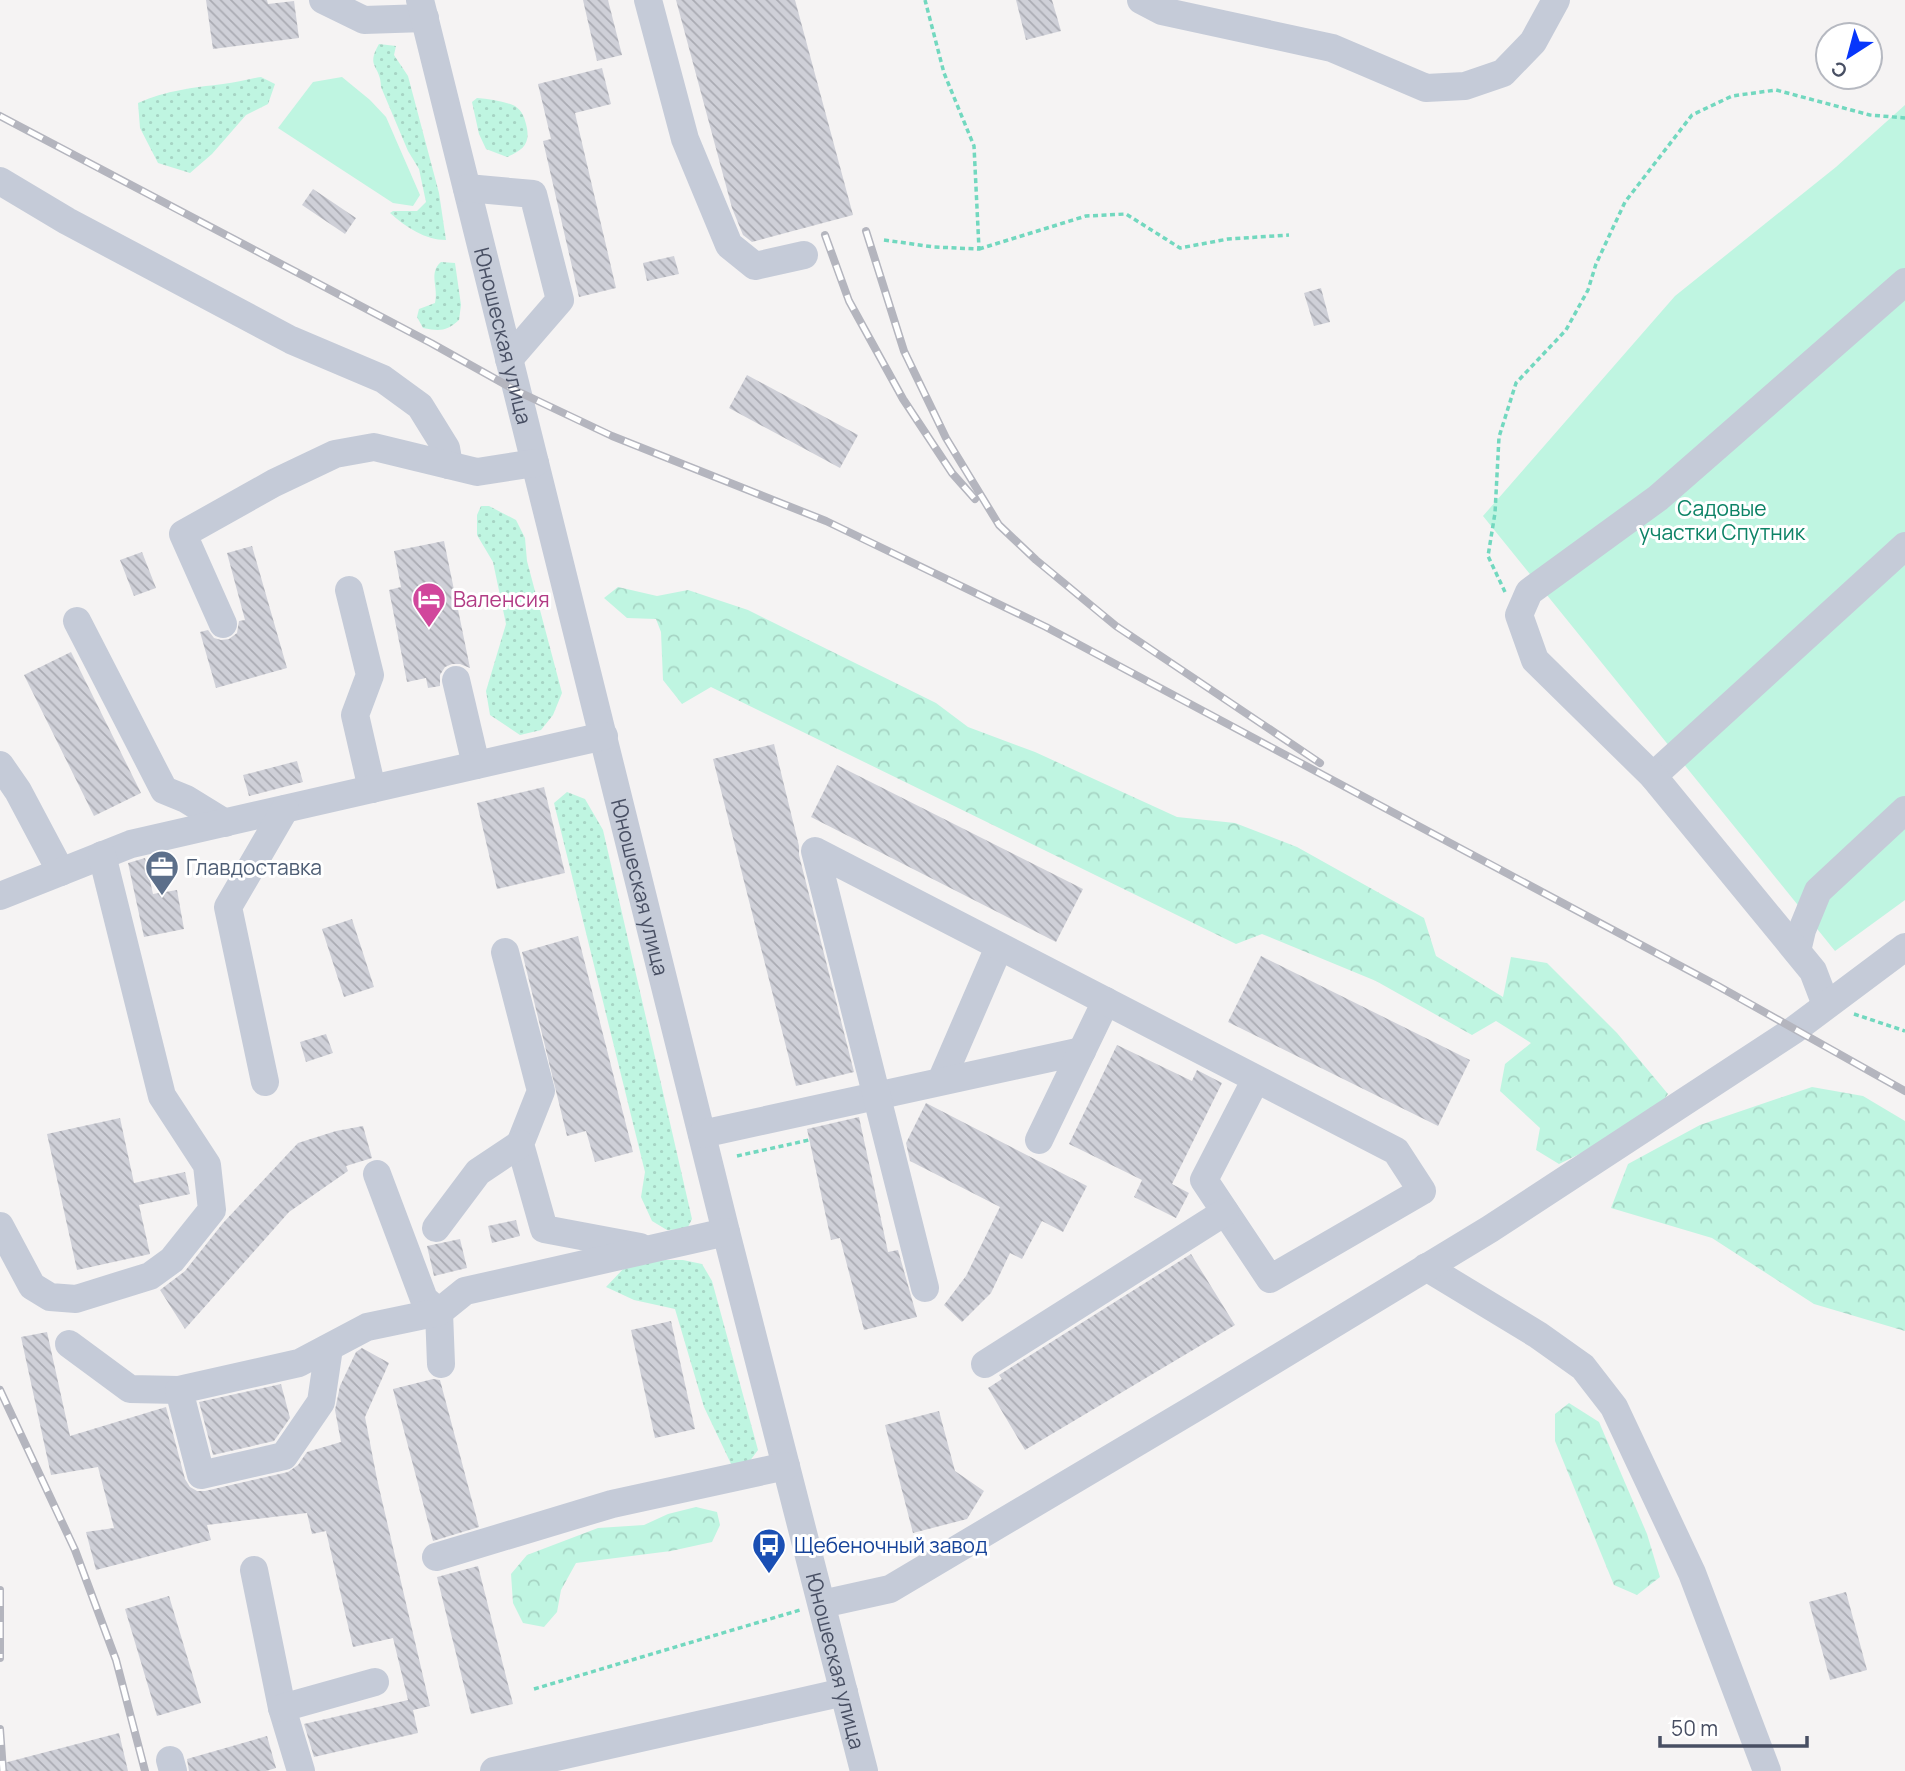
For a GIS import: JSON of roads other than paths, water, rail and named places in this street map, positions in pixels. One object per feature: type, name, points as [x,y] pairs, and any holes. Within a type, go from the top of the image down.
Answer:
[{"type":"street","points":[[323,0],[364,20],[423,9]]},
{"type":"street","points":[[648,0],[685,139],[729,245],[755,266],[804,255]]},
{"type":"street","points":[[1141,0],[1162,11],[1332,48],[1426,88],[1465,86],[1503,73],[1533,42],[1556,0]]},
{"type":"street","name":"Юношеская улица","points":[[423,9],[726,1232],[864,1771]]},
{"type":"street","points":[[0,181],[67,221],[291,340],[383,379],[420,406],[446,448],[449,465]]},
{"type":"street","points":[[467,188],[533,194],[560,300],[509,359]]},
{"type":"street","points":[[1826,1005],[1813,971],[1653,776],[1535,660],[1519,615],[1529,592],[1658,498],[1905,282]]},
{"type":"street","points":[[223,624],[183,534],[274,483],[335,454],[374,447],[477,472],[535,463]]},
{"type":"street","points":[[1653,776],[1766,670],[1905,546]]},
{"type":"street","points":[[349,590],[370,676],[355,715],[372,789]]},
{"type":"street","points":[[77,621],[164,790],[186,799],[225,822]]},
{"type":"street","points":[[456,680],[476,765]]},
{"type":"street","points":[[0,896],[131,844],[604,736]]},
{"type":"street","points":[[0,765],[18,791],[61,872]]},
{"type":"street","points":[[265,1082],[228,907],[285,809]]},
{"type":"street","points":[[1797,951],[1802,930],[1818,891],[1905,810]]},
{"type":"street","points":[[925,1288],[815,851],[1396,1151],[1422,1191],[1270,1279],[1204,1180],[1256,1079]]},
{"type":"street","points":[[0,1226],[32,1286],[50,1297],[76,1298],[150,1276],[172,1260],[212,1210],[207,1165],[162,1096],[102,855]]},
{"type":"street","points":[[941,1081],[999,947]]},
{"type":"street","points":[[822,1604],[890,1589],[1426,1268],[1794,1030],[1905,947]]},
{"type":"street","points":[[436,1228],[478,1172],[520,1144],[541,1091],[505,953]]},
{"type":"street","points":[[1039,1140],[1106,1001]]},
{"type":"street","points":[[702,1134],[1082,1051]]},
{"type":"street","points":[[520,1144],[544,1228],[649,1249]]},
{"type":"street","points":[[377,1174],[424,1299],[439,1312],[441,1364]]},
{"type":"street","points":[[985,1364],[1225,1212]]},
{"type":"street","points":[[69,1344],[130,1389],[179,1390],[299,1363],[367,1327],[439,1312],[465,1291],[726,1232]]},
{"type":"street","points":[[1426,1268],[1538,1335],[1583,1367],[1614,1407],[1692,1573],[1767,1771]]},
{"type":"street","points":[[179,1390],[201,1475],[284,1456],[321,1402],[329,1348]]},
{"type":"street","points":[[436,1557],[612,1504],[786,1466]]},
{"type":"street","points":[[254,1570],[282,1708],[301,1771]]},
{"type":"street","points":[[282,1708],[374,1682]]},
{"type":"street","points":[[494,1771],[844,1692]]},
{"type":"railway","points":[[0,116],[517,391],[612,436],[826,521],[1046,627],[1718,986],[1905,1091]]},
{"type":"railway","points":[[866,231],[904,351],[946,438],[999,525],[1036,560],[1116,626],[1320,763]]},
{"type":"railway","points":[[825,235],[849,301],[903,399],[952,473],[975,499]]},
{"type":"railway","points":[[0,1390],[75,1550],[116,1660],[145,1771]]},
{"type":"railway","points":[[0,1590],[0,1658]]},
{"type":"railway","points":[[0,1729],[3,1771]]},
{"type":"place","name":"Валенсия","points":[[429,629]]},
{"type":"place","name":"Главдоставка","points":[[162,897]]},
{"type":"place","name":"Щебеночный завод","points":[[769,1575]]},
{"type":"park label","name":"Садовые участки Спутник","points":[[1722,520]]}]
